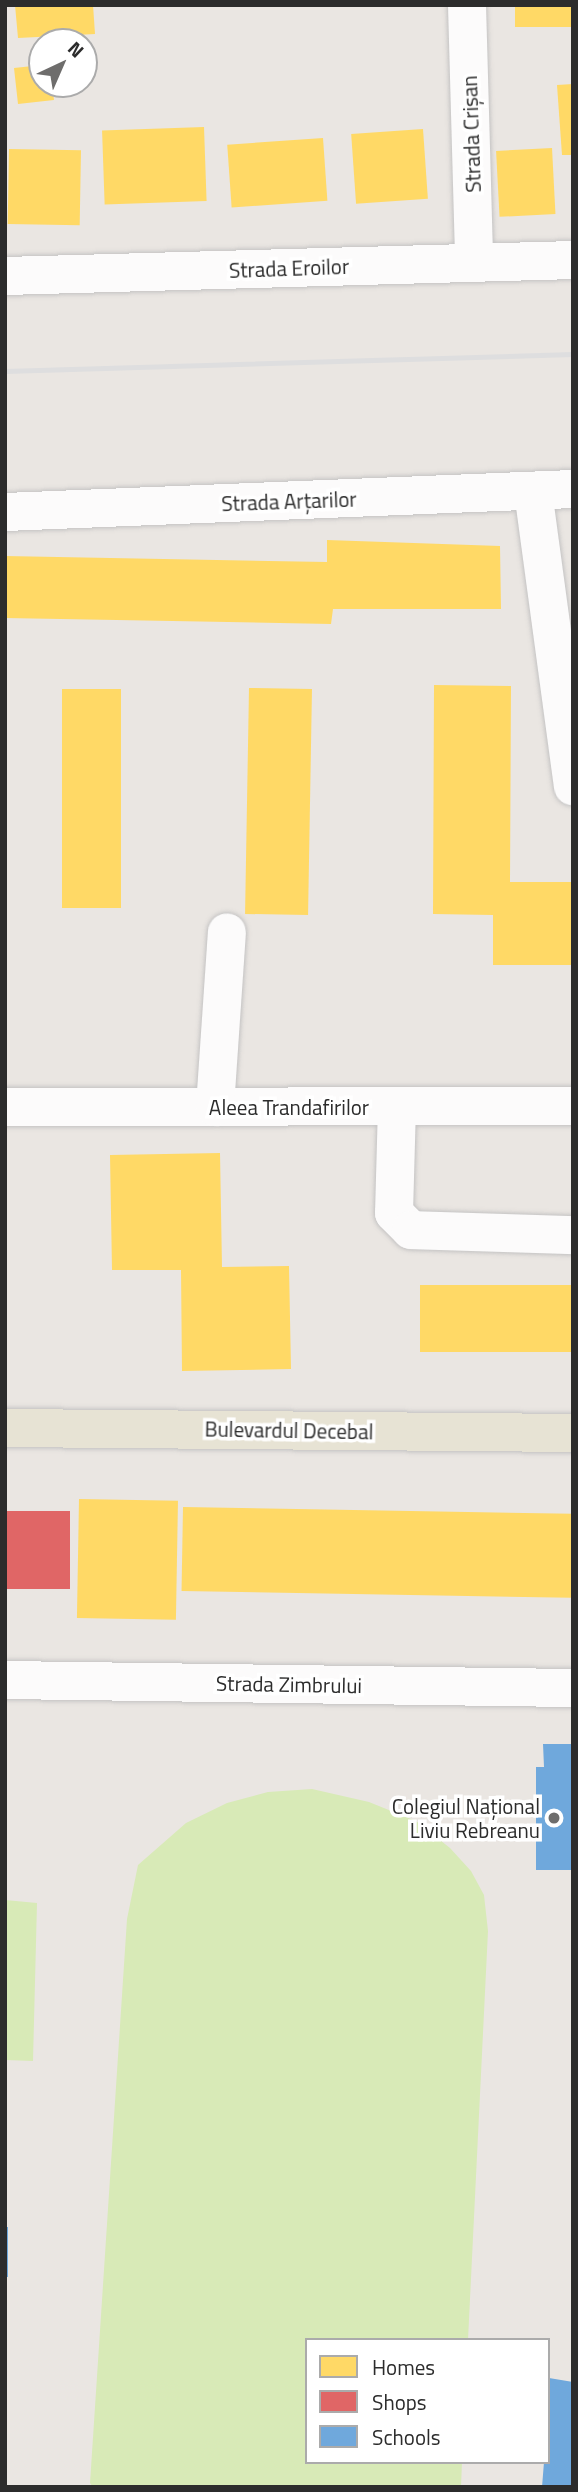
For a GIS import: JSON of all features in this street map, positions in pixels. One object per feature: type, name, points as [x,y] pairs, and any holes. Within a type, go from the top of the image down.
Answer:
[{"type":"main road","name":"Bulevardul Decebal","points":[[5,1427],[573,1433]]},
{"type":"street","name":"Strada Crișan","points":[[467,5],[474,262]]},
{"type":"street","name":"Strada Eroilor","points":[[5,276],[573,260]]},
{"type":"street","name":"Strada Arțarilor","points":[[5,512],[573,489]]},
{"type":"street","points":[[533,491],[573,786]]},
{"type":"street","points":[[215,1107],[227,932]]},
{"type":"street","name":"Aleea Trandafirilor","points":[[5,1107],[573,1105]]},
{"type":"street","points":[[397,1106],[394,1213],[411,1230],[573,1236]]},
{"type":"street","name":"Strada Zimbrului","points":[[5,1680],[573,1688]]},
{"type":"green space","points":[[312,1789],[369,1802],[416,1821],[450,1848],[471,1871],[484,1895],[488,1931],[468,2338],[305,2338],[305,2464],[462,2464],[461,2487],[93,2487],[90,2483],[127,1919],[138,1865],[186,1823],[227,1803],[268,1792]]},
{"type":"green space","points":[[5,1900],[37,1903],[33,2061],[5,2060]]},
{"type":"building: Homes","points":[[15,5],[93,5],[95,28],[28,28],[28,37],[18,38]]},
{"type":"building: Homes","points":[[515,5],[573,5],[573,27],[515,27]]},
{"type":"building: Homes","points":[[28,66],[28,98],[54,100],[18,104],[14,68]]},
{"type":"building: Homes","points":[[573,84],[573,155],[562,155],[557,85]]},
{"type":"building: Homes","points":[[204,127],[207,201],[105,205],[102,131]]},
{"type":"building: Homes","points":[[423,129],[428,199],[356,204],[351,134]]},
{"type":"building: Homes","points":[[323,138],[327,201],[232,208],[227,145]]},
{"type":"building: Homes","points":[[552,148],[555,214],[500,217],[496,151]]},
{"type":"building: Homes","points":[[9,149],[81,150],[80,225],[8,224]]},
{"type":"building: Homes","points":[[327,540],[500,546],[501,609],[333,609],[331,624],[5,618],[5,556],[327,562]]},
{"type":"building: Homes","points":[[434,685],[511,686],[510,882],[573,882],[573,965],[493,965],[493,915],[433,914]]},
{"type":"building: Homes","points":[[249,688],[312,689],[308,915],[245,914]]},
{"type":"building: Homes","points":[[62,689],[121,689],[121,908],[62,908]]},
{"type":"building: Homes","points":[[220,1153],[222,1267],[289,1266],[291,1369],[182,1371],[181,1270],[112,1270],[110,1155]]},
{"type":"building: Homes","points":[[420,1285],[573,1285],[573,1352],[420,1352]]},
{"type":"building: Homes","points":[[79,1499],[178,1501],[176,1620],[77,1618]]},
{"type":"building: Homes","points":[[183,1507],[573,1514],[571,1598],[182,1591]]},
{"type":"building: Shops","points":[[5,1511],[70,1511],[70,1589],[5,1589]]},
{"type":"building: Schools","name":"Colegiul Național Liviu Rebreanu","points":[[543,1744],[573,1744],[573,1870],[536,1870],[536,1767],[544,1767]]},
{"type":"building: Schools","points":[[5,2227],[8,2227],[8,2277],[5,2277]]},
{"type":"building: Schools","points":[[550,2378],[573,2382],[573,2487],[542,2487],[544,2464],[550,2464]]},
{"type":"railway","points":[[5,371],[573,354]]},
{"type":"place","name":"Colegiul Național Liviu Rebreanu","points":[[554,1818]]}]
